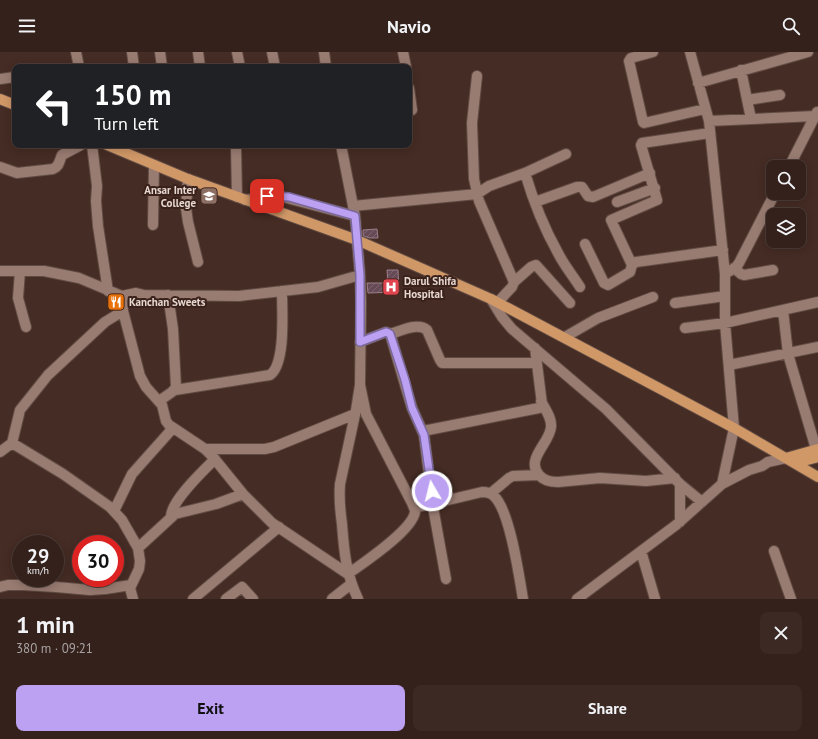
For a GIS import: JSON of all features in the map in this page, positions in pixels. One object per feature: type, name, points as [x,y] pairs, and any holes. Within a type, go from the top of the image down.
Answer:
[{"type":"main road","points":[[0,98],[12,104]]},
{"type":"main road","points":[[114,148],[188,179],[357,240],[495,300],[734,428],[818,477]]},
{"type":"main road","points":[[786,458],[817,452]]},
{"type":"main road","points":[[796,463],[817,452]]},
{"type":"street","points":[[76,52],[78,64]]},
{"type":"street","points":[[132,52],[134,64]]},
{"type":"street","points":[[160,52],[162,64]]},
{"type":"street","points":[[198,52],[200,64]]},
{"type":"street","points":[[238,52],[240,64]]},
{"type":"street","points":[[272,52],[274,64]]},
{"type":"street","points":[[324,52],[326,64]]},
{"type":"street","points":[[403,52],[405,64]]},
{"type":"street","points":[[653,52],[631,58],[629,61],[643,122],[706,109]]},
{"type":"street","points":[[690,52],[709,122],[725,274],[725,324],[734,428],[722,484]]},
{"type":"street","points":[[698,83],[806,52]]},
{"type":"street","points":[[741,70],[751,119]]},
{"type":"street","points":[[477,76],[472,123],[474,178],[477,194],[514,282]]},
{"type":"street","points":[[0,79],[12,77]]},
{"type":"street","points":[[747,100],[780,95]]},
{"type":"street","points":[[709,122],[817,113]]},
{"type":"street","points":[[793,160],[817,113]]},
{"type":"street","points":[[585,244],[606,285],[630,272],[632,265],[611,220],[656,201],[658,198],[641,145],[642,143],[710,133]]},
{"type":"street","points":[[0,167],[17,173],[53,169],[60,164],[62,155],[75,148]]},
{"type":"street","points":[[92,148],[97,186],[96,201],[98,226],[108,291]]},
{"type":"street","points":[[236,148],[241,198],[279,196],[354,211],[477,194],[490,186],[525,173],[566,154]]},
{"type":"street","points":[[342,148],[354,211],[360,275],[360,385],[339,493],[343,543],[349,579],[358,599]]},
{"type":"street","points":[[153,225],[154,165]]},
{"type":"street","points":[[525,173],[535,202],[558,254],[580,287]]},
{"type":"street","points":[[535,202],[577,187],[582,187],[588,196],[593,197],[650,173]]},
{"type":"street","points":[[188,179],[186,198],[188,222],[198,262]]},
{"type":"street","points":[[617,202],[655,188]]},
{"type":"street","points":[[725,274],[739,263],[771,200]]},
{"type":"street","points":[[632,265],[636,262],[723,250]]},
{"type":"street","points":[[570,303],[536,265],[531,267],[514,282],[512,287],[495,300],[502,317],[512,329],[606,409],[677,481],[702,502]]},
{"type":"street","points":[[734,268],[744,275],[773,270]]},
{"type":"street","points":[[0,271],[44,271],[79,278],[122,296],[136,293],[144,295],[239,296],[318,287],[360,275]]},
{"type":"street","points":[[20,271],[18,298],[26,327]]},
{"type":"street","points":[[159,401],[175,390],[270,375],[273,373],[278,366],[281,346],[282,291]]},
{"type":"street","points":[[168,295],[173,329],[175,390]]},
{"type":"street","points":[[122,296],[123,311],[140,376],[146,387],[162,405],[166,421],[173,428],[205,449],[243,494],[272,523],[349,579]]},
{"type":"street","points":[[675,303],[725,296]]},
{"type":"street","points":[[565,337],[598,318],[653,298]]},
{"type":"street","points":[[685,328],[725,324],[818,302]]},
{"type":"street","points":[[782,310],[788,354],[817,452]]},
{"type":"street","points":[[0,452],[12,443],[20,410],[48,375],[105,322],[123,311]]},
{"type":"street","points":[[360,342],[386,332],[390,334],[418,326],[427,330],[442,363],[536,363]]},
{"type":"street","points":[[390,334],[405,380],[412,408],[423,431],[433,504],[446,579]]},
{"type":"street","points":[[729,365],[818,347]]},
{"type":"street","points":[[535,348],[541,401],[551,425],[549,433],[537,455],[534,464],[539,475],[550,482],[608,477],[646,481],[677,481]]},
{"type":"street","points":[[332,599],[349,579],[407,528],[415,512],[366,414],[360,385]]},
{"type":"street","points":[[423,431],[510,412],[537,409],[540,406],[541,401]]},
{"type":"street","points":[[205,449],[274,447],[355,414]]},
{"type":"street","points":[[114,511],[132,474],[173,428]]},
{"type":"street","points":[[12,443],[63,474],[114,511],[122,520],[138,548],[140,565],[131,584],[130,591],[133,599]]},
{"type":"street","points":[[577,599],[680,522],[722,484],[768,462],[786,458]]},
{"type":"street","points":[[171,516],[178,500],[215,459]]},
{"type":"street","points":[[762,466],[770,467],[796,463]]},
{"type":"street","points":[[491,493],[513,476],[539,475]]},
{"type":"street","points":[[677,481],[680,522]]},
{"type":"street","points":[[414,508],[482,492],[491,493],[495,496],[505,517],[516,556],[523,599]]},
{"type":"street","points":[[138,548],[171,516],[180,512],[216,504],[243,494]]},
{"type":"street","points":[[193,599],[279,527]]},
{"type":"street","points":[[641,551],[655,599]]},
{"type":"street","points":[[774,551],[791,599]]},
{"type":"street","points":[[0,587],[8,585],[30,586],[89,595],[105,589],[131,584]]},
{"type":"street","points":[[226,599],[238,589],[242,588],[253,599]]},
{"type":"building","points":[[377,229],[378,238],[363,236],[363,230]]},
{"type":"building","points":[[387,270],[398,270],[399,292],[368,293],[367,283],[388,283]]},
{"type":"place","name":"Ansar Inter College","points":[[209,196]]},
{"type":"place","name":"Darul Shifa Hospital","points":[[391,287]]},
{"type":"place","name":"Kanchan Sweets","points":[[116,302]]},
{"type":"route","points":[[267,196],[289,197],[355,216],[360,275],[360,342],[386,332],[392,337],[412,408],[423,429],[432,491]]}]
